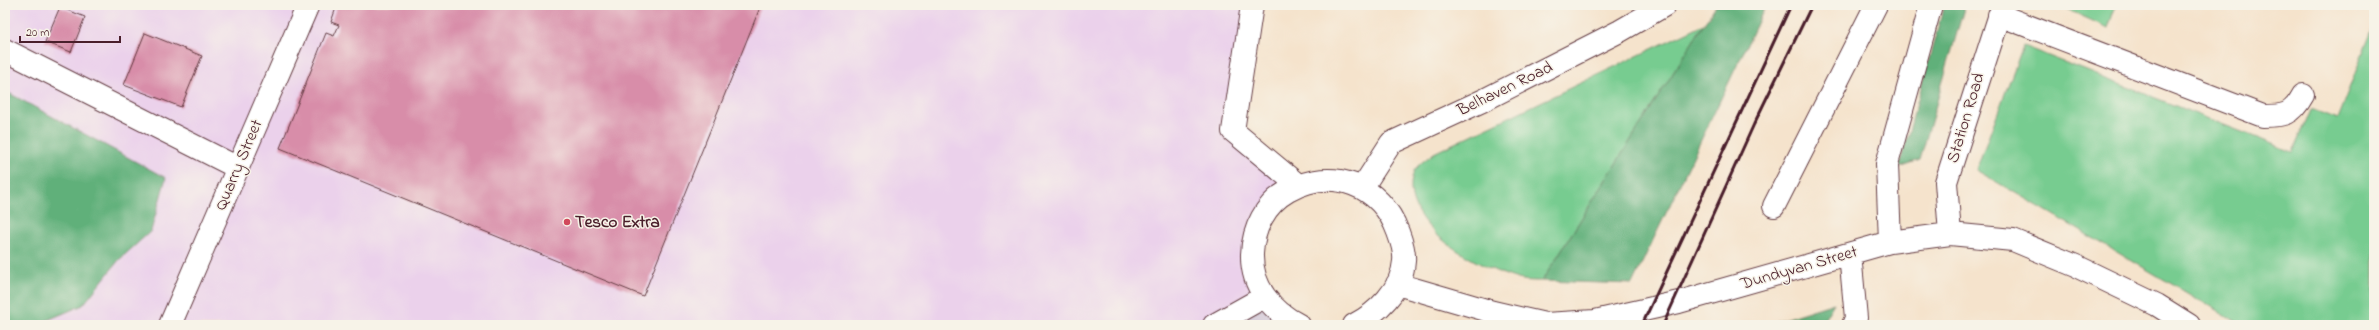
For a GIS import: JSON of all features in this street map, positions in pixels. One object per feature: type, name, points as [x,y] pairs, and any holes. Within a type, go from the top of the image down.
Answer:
[{"type":"street","name":"Quarry Street","points":[[170,325],[308,5]]},
{"type":"street","points":[[1252,5],[1234,131],[1298,185]]},
{"type":"street","name":"Belhaven Road","points":[[1362,188],[1391,143],[1482,102],[1620,31],[1665,5]]},
{"type":"street","points":[[1774,206],[1876,5]]},
{"type":"street","points":[[1890,242],[1887,164],[1931,5]]},
{"type":"street","points":[[2000,10],[2263,116],[2283,116],[2296,108],[2303,95]]},
{"type":"street","name":"Station Road","points":[[1950,234],[1946,182],[2000,10]]},
{"type":"street","points":[[5,50],[238,168]]},
{"type":"street","points":[[1299,325],[1286,318],[1264,297],[1256,280],[1252,261],[1252,242],[1258,224],[1268,208],[1281,195],[1298,185],[1314,181],[1330,180],[1346,182],[1362,188],[1380,201],[1396,226],[1401,240],[1404,262],[1397,284],[1385,302],[1375,312],[1354,325]]},
{"type":"street","name":"Dundyvan Street","points":[[1397,284],[1493,312],[1545,324],[1594,320],[1679,302],[1890,242],[1950,234],[2013,240],[2076,266],[2156,305],[2189,325]]},
{"type":"street","points":[[1850,254],[1856,318],[1853,325]]},
{"type":"street","points":[[1214,325],[1264,297]]},
{"type":"shaded area","points":[[5,5],[1252,5],[1233,131],[1298,185],[1258,224],[1264,297],[1214,325],[5,325]]},
{"type":"shaded area","points":[[1264,297],[1299,325],[1214,325]]},
{"type":"green space","points":[[1716,5],[1766,5],[1632,284],[1542,281]]},
{"type":"green space","points":[[1944,5],[1965,5],[1920,160],[1899,167]]},
{"type":"green space","points":[[2058,5],[2116,5],[2108,28]]},
{"type":"green space","points":[[1704,24],[1542,281],[1518,279],[1480,264],[1442,240],[1427,225],[1416,208],[1411,190],[1415,169],[1434,153]]},
{"type":"green space","points":[[2374,25],[2374,325],[2242,325],[1976,170],[2023,46],[2293,152],[2311,109],[2337,119]]},
{"type":"green space","points":[[5,91],[166,178],[151,231],[119,260],[83,305],[36,325],[5,325]]},
{"type":"green space","points":[[1834,303],[1821,325],[1765,325]]},
{"type":"building","name":"Tesco Extra","points":[[337,5],[761,5],[643,296],[280,148],[326,33],[334,36],[339,25],[331,22]]},
{"type":"building","points":[[60,7],[85,17],[71,52],[45,42]]},
{"type":"building","points":[[145,33],[202,56],[181,107],[124,85]]},
{"type":"railway","points":[[1642,325],[1791,5]]},
{"type":"railway","points":[[1663,325],[1754,124],[1812,5]]},
{"type":"place","name":"Tesco Extra","points":[[567,222]]}]
